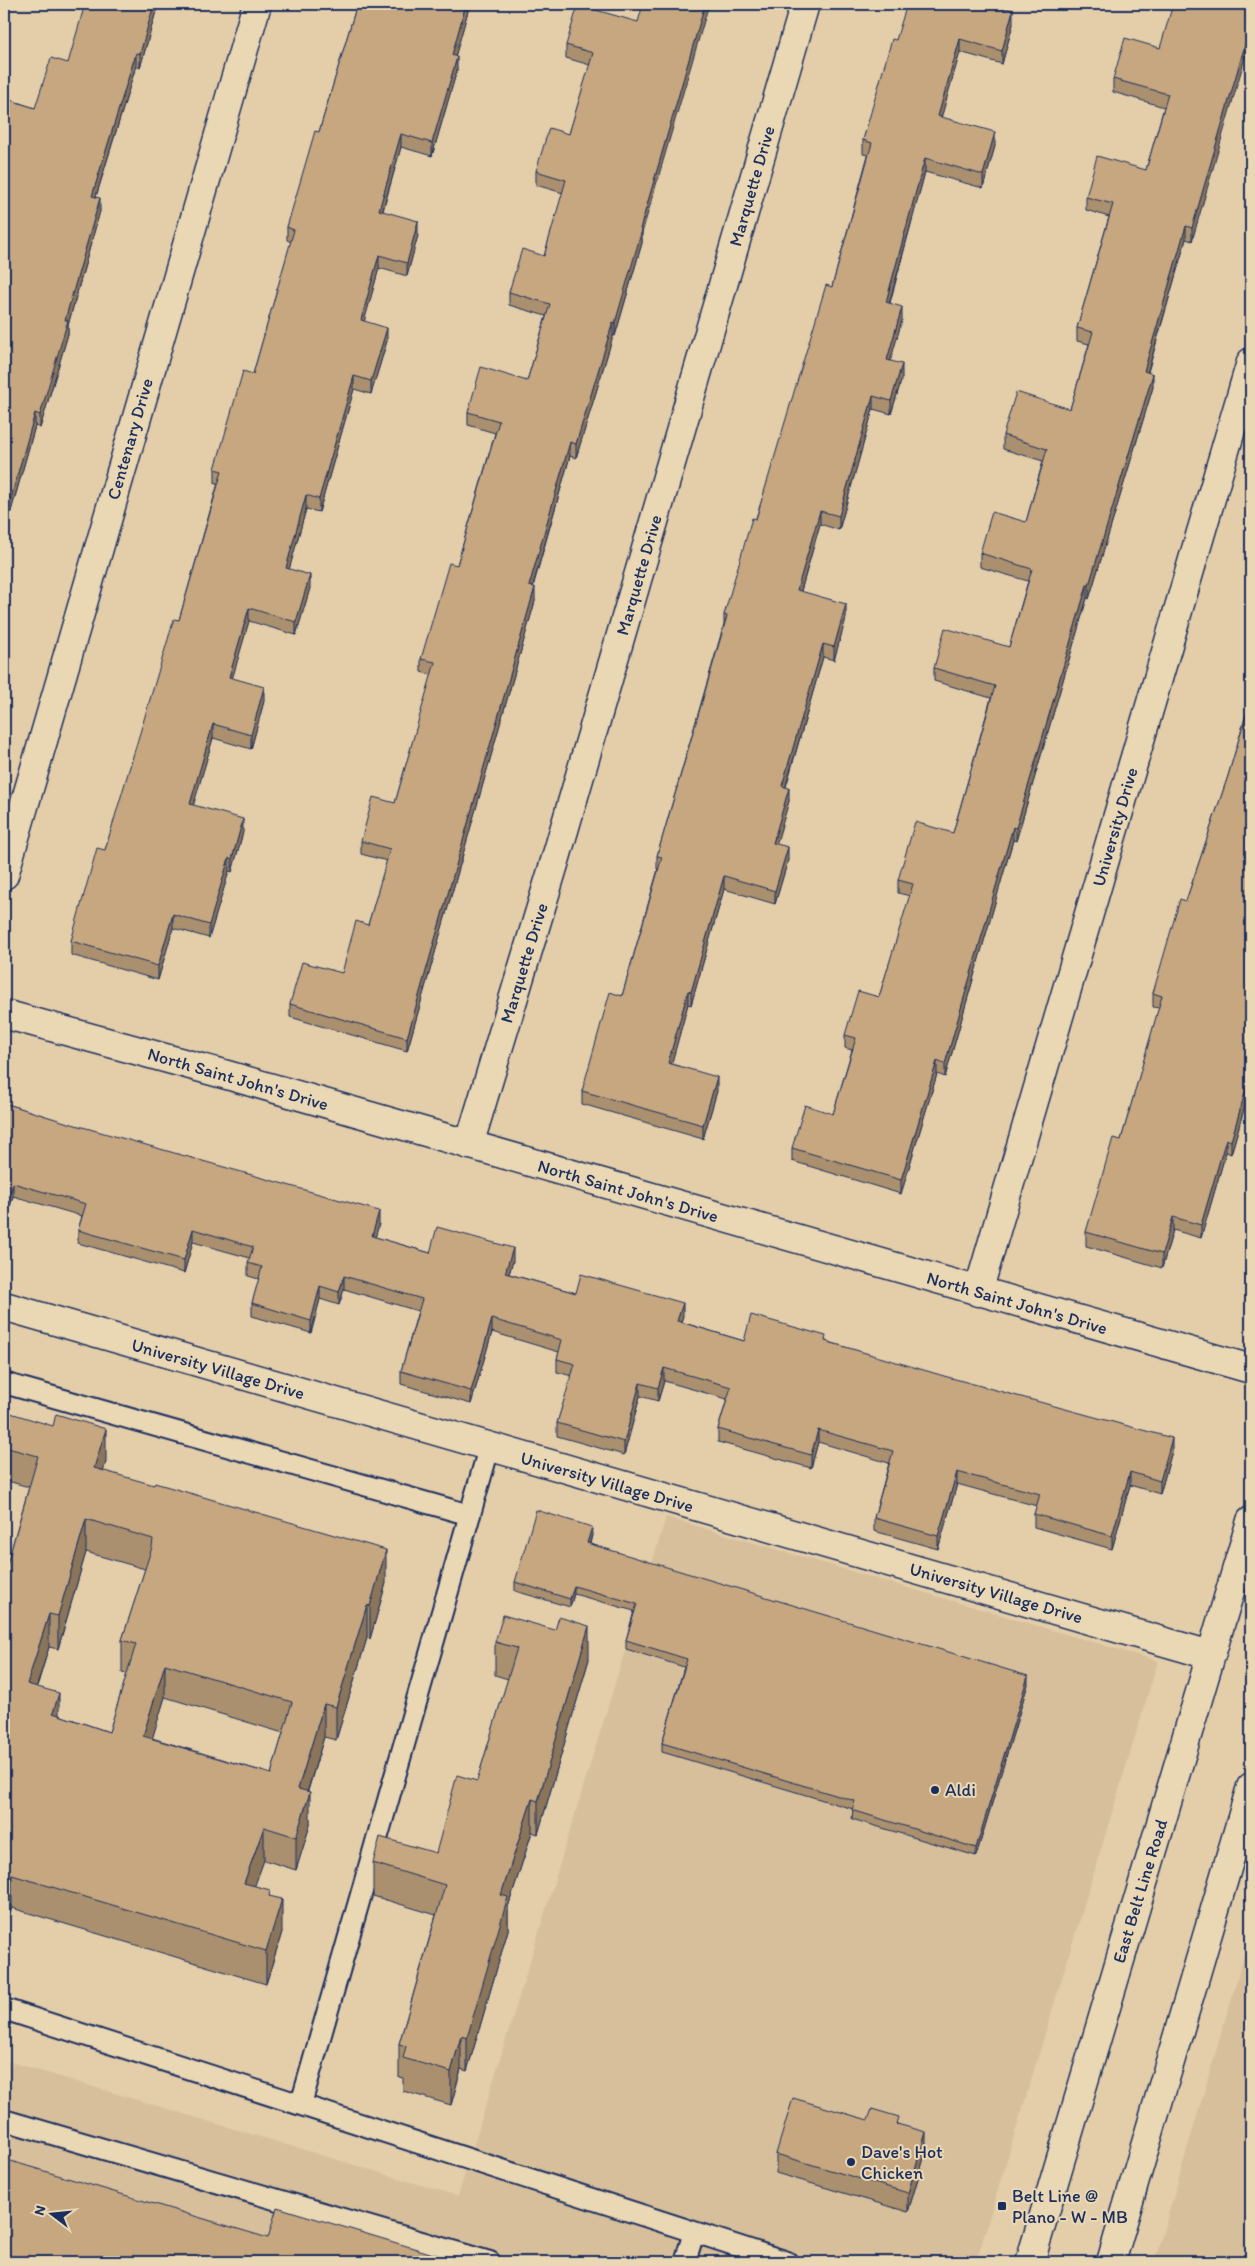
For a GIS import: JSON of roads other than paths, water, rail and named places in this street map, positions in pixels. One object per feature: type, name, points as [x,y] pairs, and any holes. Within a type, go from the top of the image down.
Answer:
[{"type":"street","name":"Centenary Drive","points":[[4,875],[257,4]]},
{"type":"street","name":"Marquette Drive","points":[[469,1145],[556,861],[804,4]]},
{"type":"street","name":"University Drive","points":[[978,1292],[1251,362]]},
{"type":"street","name":"North Saint John's Drive","points":[[4,1014],[226,1075],[1251,1369]]},
{"type":"street","name":"University Village Drive","points":[[4,1306],[489,1448],[1210,1655]]},
{"type":"street","name":"East Belt Line Road","points":[[1030,2262],[1251,1521]]},
{"type":"street","points":[[1111,2262],[1251,1787]]},
{"type":"lane","points":[[4,1383],[470,1515]]},
{"type":"lane","points":[[301,2104],[489,1448]]},
{"type":"lane","points":[[4,2009],[787,2262]]},
{"type":"lane","points":[[4,2120],[490,2262]]},
{"type":"lane","points":[[685,2262],[694,2232]]},
{"type":"place","name":"Aldi","points":[[935,1790]]},
{"type":"place","name":"Dave's Hot Chicken","points":[[851,2162]]},
{"type":"place","name":"Belt Line @ Plano - W - MB","points":[[1002,2206]]}]
